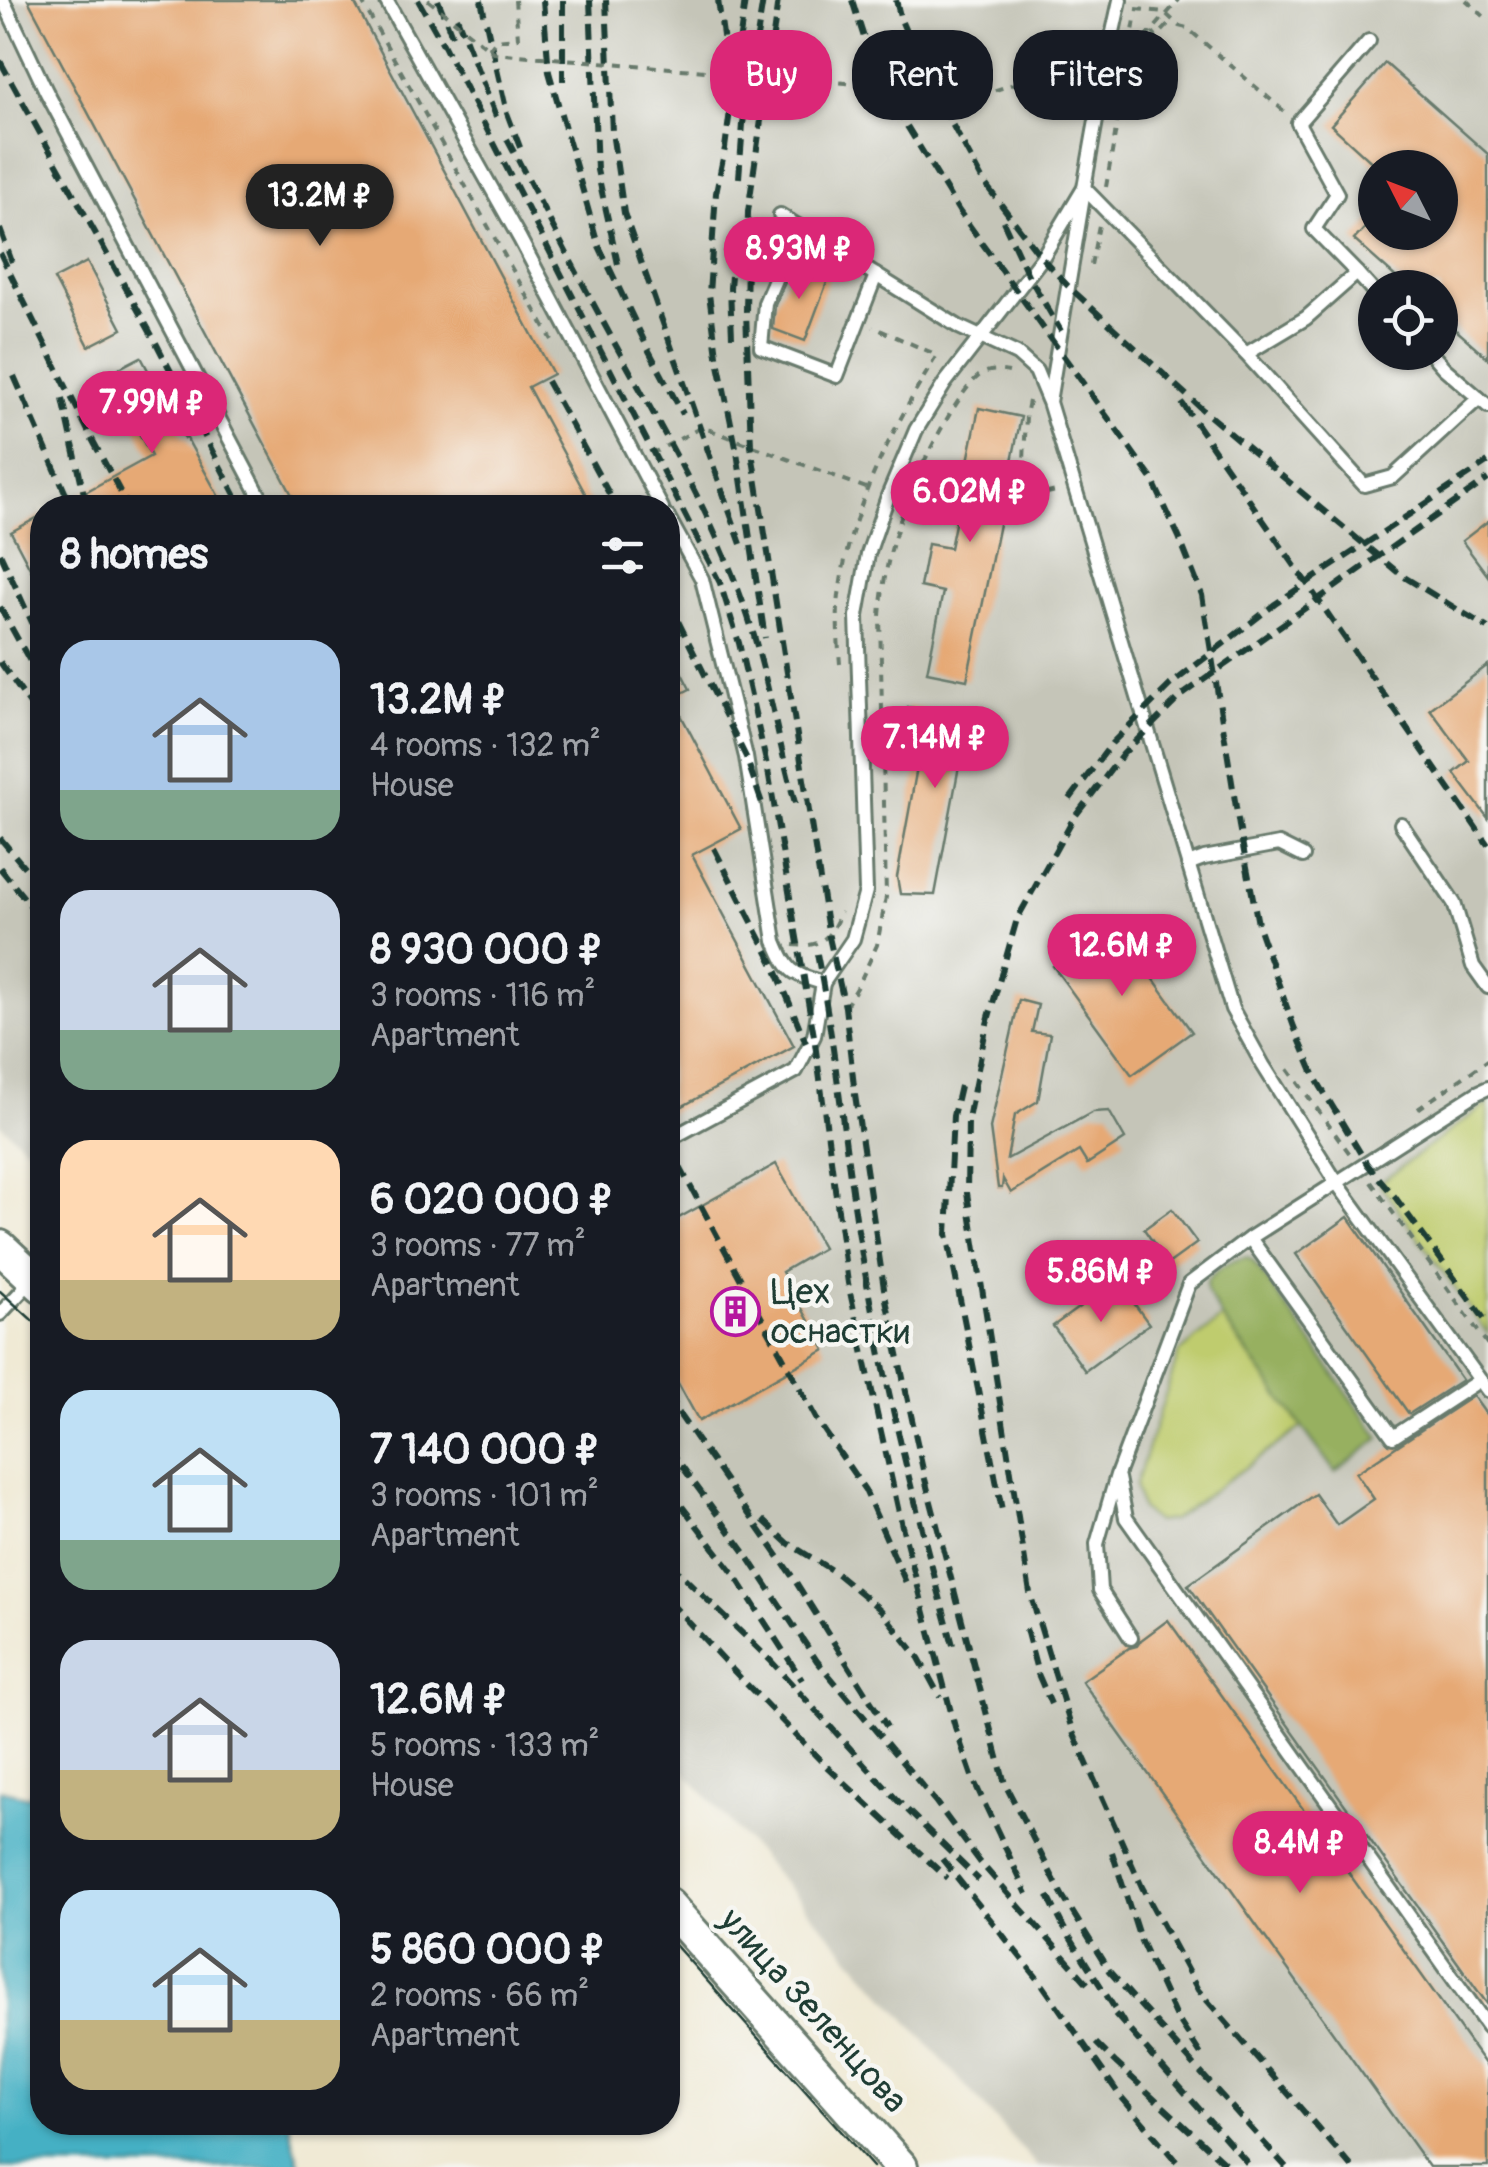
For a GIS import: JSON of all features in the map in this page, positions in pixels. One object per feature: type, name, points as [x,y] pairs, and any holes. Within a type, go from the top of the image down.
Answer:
[{"type":"main road","points":[[0,1247],[30,1275]]},
{"type":"main road","name":"улица Зеленцова","points":[[680,1919],[901,2167]]},
{"type":"lane","points":[[3,0],[259,495]]},
{"type":"lane","points":[[386,0],[520,238],[655,495]]},
{"type":"lane","points":[[1049,402],[1120,0]]},
{"type":"lane","points":[[1246,354],[1306,318],[1357,272],[1314,229],[1337,194],[1298,123],[1369,42]]},
{"type":"lane","points":[[1084,188],[1246,354],[1364,485],[1393,477],[1483,402],[1446,370]]},
{"type":"lane","points":[[680,1133],[796,1070],[814,1036],[823,982],[853,939],[866,890],[856,616],[868,554],[916,430],[945,383],[1042,258],[1084,188]]},
{"type":"lane","points":[[780,216],[979,338],[1017,354],[1036,371],[1049,402],[1232,1009],[1337,1183],[1484,1385],[1394,1438],[1250,1238]]},
{"type":"lane","points":[[798,226],[764,303],[761,346],[837,376],[876,275]]},
{"type":"lane","points":[[680,539],[702,578],[746,757],[775,940],[785,966],[823,982]]},
{"type":"lane","points":[[1401,824],[1454,903],[1473,966],[1488,987]]},
{"type":"lane","points":[[1188,864],[1279,844],[1303,856]]},
{"type":"lane","points":[[1131,1638],[1100,1590],[1097,1544],[1117,1475],[1189,1284],[1250,1238],[1488,1088]]},
{"type":"lane","points":[[0,1314],[30,1289]]},
{"type":"lane","points":[[1117,1475],[1126,1518],[1488,2027]]},
{"type":"path","points":[[361,0],[559,352]]},
{"type":"path","points":[[428,0],[494,53],[869,85],[886,80],[959,102],[1013,84]]},
{"type":"path","points":[[489,48],[496,40],[518,38],[514,0]]},
{"type":"path","points":[[1154,30],[1179,0]]},
{"type":"path","points":[[1466,0],[1488,20]]},
{"type":"path","points":[[1091,264],[1137,9],[1164,12],[1298,123]]},
{"type":"path","points":[[1163,30],[1172,20]]},
{"type":"path","points":[[840,674],[837,614],[849,546],[898,420],[937,355],[858,320]]},
{"type":"path","points":[[845,1007],[877,945],[886,897],[880,616],[886,570],[914,482],[959,400],[981,374],[1000,370],[1018,376]]},
{"type":"path","points":[[1030,398],[1023,485],[1035,496],[1074,485]]},
{"type":"path","points":[[637,462],[700,428],[888,496]]},
{"type":"path","points":[[775,940],[799,946],[829,937],[844,903]]},
{"type":"path","points":[[1288,1070],[1488,1345]]},
{"type":"shaded area","points":[[0,0],[1488,0],[1488,2167],[1038,2167],[680,1766],[680,495],[30,495],[30,1151],[0,1124]]},
{"type":"green space","points":[[1488,1103],[1488,1334],[1379,1183]]},
{"type":"green space","points":[[1247,1257],[1380,1438],[1335,1472],[1207,1292],[1206,1282],[1215,1273]]},
{"type":"green space","points":[[1222,1318],[1302,1427],[1172,1520],[1156,1522],[1141,1509],[1135,1486],[1179,1353]]},
{"type":"water","points":[[0,1790],[30,1797],[30,2135],[292,2135],[300,2167],[0,2167]]},
{"type":"building","points":[[28,0],[353,0],[553,374],[528,387],[586,495],[292,495]]},
{"type":"building","points":[[1385,63],[1488,154],[1488,358],[1458,332],[1458,270],[1388,270],[1365,250],[1458,250],[1458,150],[1358,150],[1331,125]]},
{"type":"building","points":[[87,262],[122,329],[89,346],[54,279]]},
{"type":"building","points":[[793,264],[829,277],[805,341],[773,329],[775,305]]},
{"type":"building","points":[[141,357],[218,495],[80,495],[151,456],[108,374]]},
{"type":"building","points":[[979,408],[1021,417],[967,680],[927,672],[943,592],[920,587],[928,544],[950,548]]},
{"type":"building","points":[[1488,521],[1488,576],[1462,541]]},
{"type":"building","points":[[30,522],[30,568],[11,532]]},
{"type":"building","points":[[1488,665],[1488,818],[1454,773],[1469,761],[1430,709]]},
{"type":"building","points":[[680,670],[690,689],[680,694]]},
{"type":"building","points":[[908,707],[996,723],[990,755],[962,750],[935,895],[900,894],[897,877],[922,740],[903,737]]},
{"type":"building","points":[[680,713],[741,829],[692,855],[794,1046],[680,1108]]},
{"type":"building","points":[[1113,923],[1192,1032],[1132,1075],[1053,966]]},
{"type":"building","points":[[1019,1000],[1038,1005],[1032,1032],[1050,1034],[1038,1101],[1015,1115],[1007,1159],[1093,1112],[1109,1111],[1125,1139],[1087,1164],[1079,1151],[1011,1193],[1003,1179],[1002,1188],[998,1188],[990,1128]]},
{"type":"building","name":"Цех оснастки","points":[[776,1164],[823,1248],[782,1272],[825,1350],[699,1421],[680,1387],[680,1217]]},
{"type":"building","points":[[1172,1209],[1197,1243],[1168,1264],[1144,1229]]},
{"type":"building","points":[[1348,1217],[1462,1380],[1409,1414],[1296,1254]]},
{"type":"building","points":[[1117,1280],[1149,1324],[1085,1371],[1053,1326]]},
{"type":"building","points":[[1473,1396],[1488,1417],[1488,2005],[1188,1585],[1315,1494],[1337,1525],[1374,1499],[1356,1473]]},
{"type":"building","points":[[1168,1620],[1488,2068],[1488,2167],[1429,2167],[1082,1681],[1137,1646]]},
{"type":"tram line","points":[[0,1291],[30,1318]]},
{"type":"tram line","points":[[680,1950],[873,2167]]},
{"type":"railway","points":[[418,0],[675,495]]},
{"type":"railway","points":[[438,0],[453,38]]},
{"type":"railway","points":[[481,0],[507,113],[521,150]]},
{"type":"railway","points":[[543,0],[549,72],[598,244],[683,414]]},
{"type":"railway","points":[[563,0],[563,81]]},
{"type":"railway","points":[[590,0],[597,170],[618,264]]},
{"type":"railway","points":[[606,0],[612,132],[624,213],[741,544]]},
{"type":"railway","points":[[718,0],[722,30]]},
{"type":"railway","points":[[745,0],[716,193],[709,294],[765,638]]},
{"type":"railway","points":[[739,178],[743,124],[763,0]]},
{"type":"railway","points":[[778,0],[748,212],[746,311],[751,446],[829,937],[845,1007],[885,1295],[925,1479],[1005,1784],[1062,1895],[1109,1971],[1286,2167]]},
{"type":"railway","points":[[852,0],[866,44],[899,113],[959,211],[1152,479],[1202,595],[1259,929],[1294,1027],[1316,1079],[1367,1164],[1488,1324]]},
{"type":"railway","points":[[896,0],[922,69],[983,181],[1068,286],[1206,413],[1401,575],[1488,628]]},
{"type":"railway","points":[[457,17],[497,119]]},
{"type":"railway","points":[[0,61],[235,495]]},
{"type":"railway","points":[[507,139],[685,473],[729,565],[758,650],[797,810]]},
{"type":"railway","points":[[1003,221],[1028,275],[1061,331]]},
{"type":"railway","points":[[0,229],[12,262]]},
{"type":"railway","points":[[732,337],[734,238]]},
{"type":"railway","points":[[0,253],[122,495]]},
{"type":"railway","points":[[14,376],[66,495]]},
{"type":"railway","points":[[547,381],[610,495]]},
{"type":"railway","points":[[63,399],[84,495]]},
{"type":"railway","points":[[1182,403],[1488,845]]},
{"type":"railway","points":[[1070,799],[1112,743],[1170,685],[1275,604],[1488,462]]},
{"type":"railway","points":[[1352,2167],[1198,1990],[1142,1887],[1072,1730],[1030,1593],[967,1193],[968,1119],[987,1024],[1017,919],[1073,819],[1123,754],[1181,696],[1488,479]]},
{"type":"railway","points":[[680,505],[720,583],[739,643],[768,770],[814,1036],[848,1283],[902,1526],[955,1727],[973,1779],[1027,1894]]},
{"type":"railway","points":[[0,553],[30,618]]},
{"type":"railway","points":[[0,607],[30,661]]},
{"type":"railway","points":[[680,625],[746,757],[764,809]]},
{"type":"railway","points":[[0,662],[30,704]]},
{"type":"railway","points":[[0,838],[30,874]]},
{"type":"railway","points":[[714,848],[774,965],[806,1043]]},
{"type":"railway","points":[[0,868],[30,905]]},
{"type":"railway","points":[[817,954],[876,1331],[953,1645]]},
{"type":"railway","points":[[960,1086],[953,1116],[947,1234],[1003,1515]]},
{"type":"railway","points":[[680,1167],[817,1420],[865,1490],[907,1585]]},
{"type":"railway","points":[[680,1415],[792,1576],[887,1727]]},
{"type":"railway","points":[[680,1463],[817,1661],[935,1801],[980,1862],[1088,1984]]},
{"type":"railway","points":[[680,1504],[734,1574],[802,1680]]},
{"type":"railway","points":[[763,1520],[788,1543],[836,1573],[881,1610],[919,1658],[940,1697]]},
{"type":"railway","points":[[680,1574],[770,1660],[897,1800],[979,1880]]},
{"type":"railway","points":[[680,1613],[825,1765],[947,1878]]},
{"type":"railway","points":[[1026,1629],[1051,1704]]},
{"type":"railway","points":[[1112,1852],[1140,1939],[1175,2015],[1205,2061]]},
{"type":"railway","points":[[942,1859],[1042,1984],[1118,2093],[1181,2167]]},
{"type":"railway","points":[[1048,1896],[1124,2023]]},
{"type":"railway","points":[[1115,2014],[1251,2167]]},
{"type":"railway","points":[[1096,2043],[1229,2167]]},
{"type":"place","name":"Цех оснастки","points":[[736,1311]]}]
